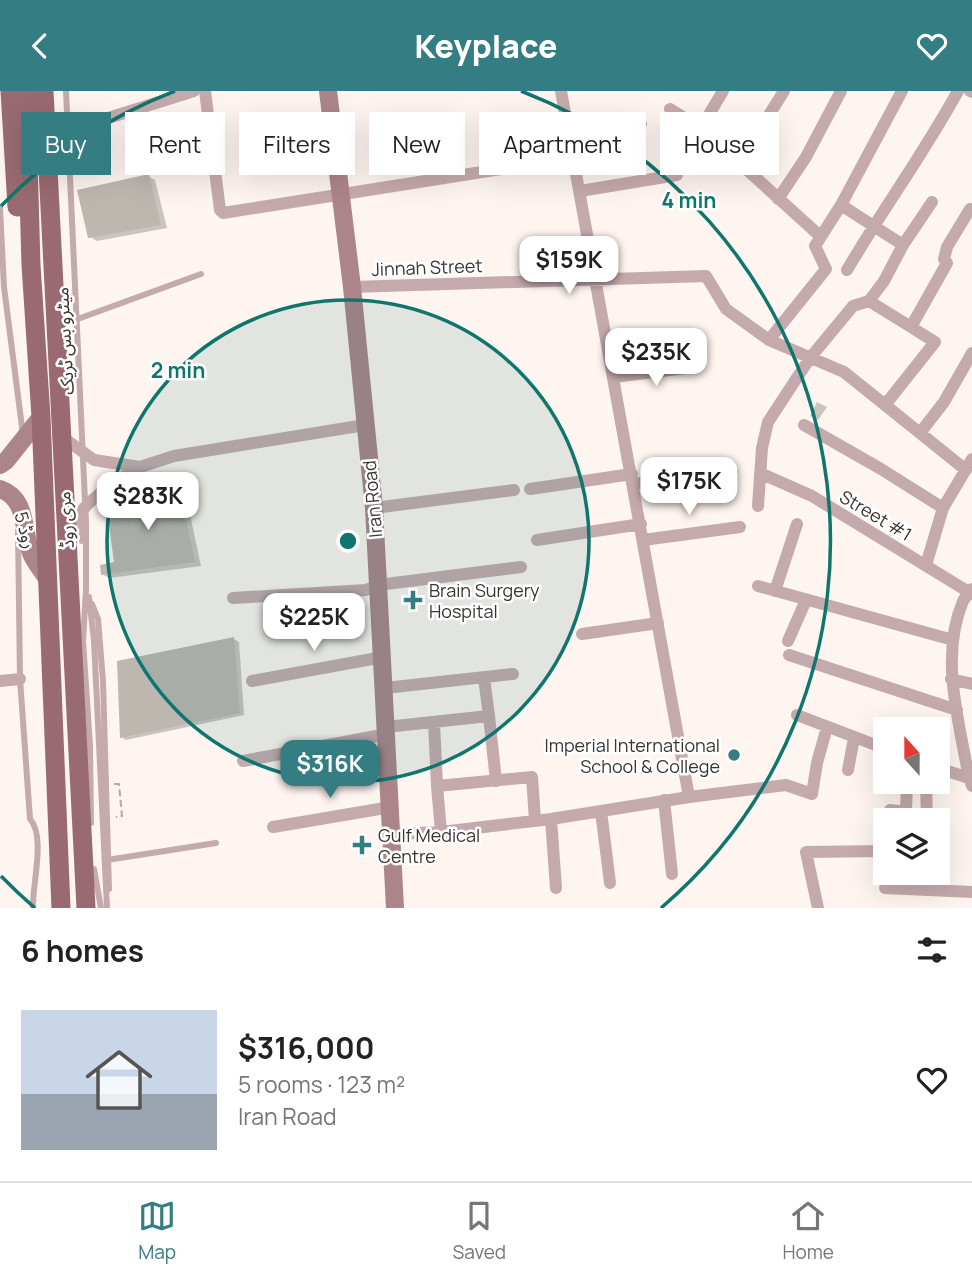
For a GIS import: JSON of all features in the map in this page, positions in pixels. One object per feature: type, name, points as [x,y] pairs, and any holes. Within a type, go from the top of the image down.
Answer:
[{"type":"main road","points":[[10,91],[17,203],[22,237],[31,265]]},
{"type":"main road","name":"مری روڈ","points":[[26,91],[31,265],[41,417],[61,908]]},
{"type":"main road","name":"مری روڈ","points":[[44,91],[86,908]]},
{"type":"main road","points":[[51,267],[61,241],[54,91]]},
{"type":"main road","name":"Iran Road","points":[[328,91],[342,196],[374,508],[395,908]]},
{"type":"main road","points":[[0,465],[41,417]]},
{"type":"main road","name":"روڈ 5","points":[[0,489],[10,492],[22,508],[31,553],[46,577]]},
{"type":"street","points":[[111,117],[194,91]]},
{"type":"street","points":[[205,91],[221,212],[342,196],[479,173]]},
{"type":"street","points":[[561,91],[565,112]]},
{"type":"street","points":[[711,112],[723,91]]},
{"type":"street","points":[[771,112],[784,91]]},
{"type":"street","points":[[778,199],[806,157],[841,91]]},
{"type":"street","points":[[902,91],[841,205],[815,246],[826,269],[769,340],[844,372],[920,433],[969,465],[943,508],[926,565]]},
{"type":"street","points":[[847,270],[914,166],[958,91]]},
{"type":"street","points":[[670,109],[675,112]]},
{"type":"street","points":[[577,175],[689,796]]},
{"type":"street","points":[[580,191],[677,175]]},
{"type":"street","points":[[752,175],[820,236]]},
{"type":"street","points":[[758,506],[768,422],[810,359],[853,306],[869,301],[884,281],[903,245],[932,202]]},
{"type":"street","points":[[841,205],[903,245]]},
{"type":"street","points":[[911,327],[947,263],[944,259],[947,247],[970,209]]},
{"type":"street","name":"Jinnah Street","points":[[352,287],[706,276],[726,309],[769,340]]},
{"type":"street","points":[[869,301],[935,342],[885,405]]},
{"type":"street","points":[[920,433],[944,402],[972,353]]},
{"type":"street","points":[[613,377],[694,367]]},
{"type":"street","points":[[66,530],[79,511],[96,495],[140,467],[174,456],[365,425]]},
{"type":"street","points":[[804,425],[943,508]]},
{"type":"street","points":[[61,436],[94,460],[140,467]]},
{"type":"street","points":[[530,489],[732,471]]},
{"type":"street","name":"Street #1","points":[[760,473],[812,496],[971,592]]},
{"type":"street","points":[[374,508],[514,490]]},
{"type":"street","points":[[537,540],[641,524]]},
{"type":"street","points":[[775,591],[797,524]]},
{"type":"street","points":[[643,540],[740,527]]},
{"type":"street","points":[[233,598],[366,590],[378,585],[521,567]]},
{"type":"street","points":[[758,586],[953,640]]},
{"type":"street","points":[[971,592],[963,599],[953,640],[951,678],[971,782]]},
{"type":"street","points":[[788,641],[806,600]]},
{"type":"street","points":[[582,634],[658,622]]},
{"type":"street","points":[[789,655],[957,710]]},
{"type":"street","points":[[252,681],[383,657]]},
{"type":"street","points":[[385,688],[513,674]]},
{"type":"street","points":[[484,678],[496,781]]},
{"type":"street","points":[[951,678],[972,684]]},
{"type":"street","points":[[0,681],[20,680]]},
{"type":"street","points":[[797,715],[873,744]]},
{"type":"street","points":[[243,761],[386,730],[489,716]]},
{"type":"street","points":[[434,722],[441,832]]},
{"type":"street","points":[[393,834],[441,832],[551,819],[689,796],[786,785],[812,794],[827,727]]},
{"type":"street","points":[[848,770],[854,737]]},
{"type":"street","points":[[950,773],[971,782]]},
{"type":"street","points":[[437,786],[532,777],[536,820]]},
{"type":"street","points":[[664,800],[673,874]]},
{"type":"street","points":[[274,827],[391,807]]},
{"type":"street","points":[[601,811],[610,883]]},
{"type":"street","points":[[551,819],[556,888]]},
{"type":"street","points":[[818,908],[806,852],[873,851]]},
{"type":"street","points":[[885,888],[972,891]]},
{"type":"lane","name":"میٹرو بس ٹریک","points":[[66,91],[86,523],[83,641],[90,746],[92,835]]},
{"type":"lane","points":[[0,208],[4,287],[23,437]]},
{"type":"lane","points":[[75,320],[201,274]]},
{"type":"lane","points":[[22,508],[18,530],[20,680],[30,818],[35,824],[38,865],[33,908]]},
{"type":"lane","points":[[79,511],[94,641],[105,860],[104,908]]},
{"type":"lane","name":"میٹرو بس ٹریک","points":[[86,589],[98,619],[103,681],[110,881],[104,908]]},
{"type":"lane","points":[[105,860],[216,843]]},
{"type":"lane","points":[[93,862],[104,908]]},
{"type":"path","points":[[119,784],[122,816]]},
{"type":"building","points":[[149,175],[161,225],[88,238],[77,190]]},
{"type":"building","points":[[180,490],[195,562],[101,575],[100,565],[114,562],[106,503],[110,497]]},
{"type":"building","points":[[234,637],[240,713],[120,738],[117,661]]},
{"type":"place","name":"Brain Surgery Hospital","points":[[413,600]]},
{"type":"place","name":"Imperial International School & College","points":[[734,755]]},
{"type":"place","name":"Gulf Medical Centre","points":[[362,845]]}]
